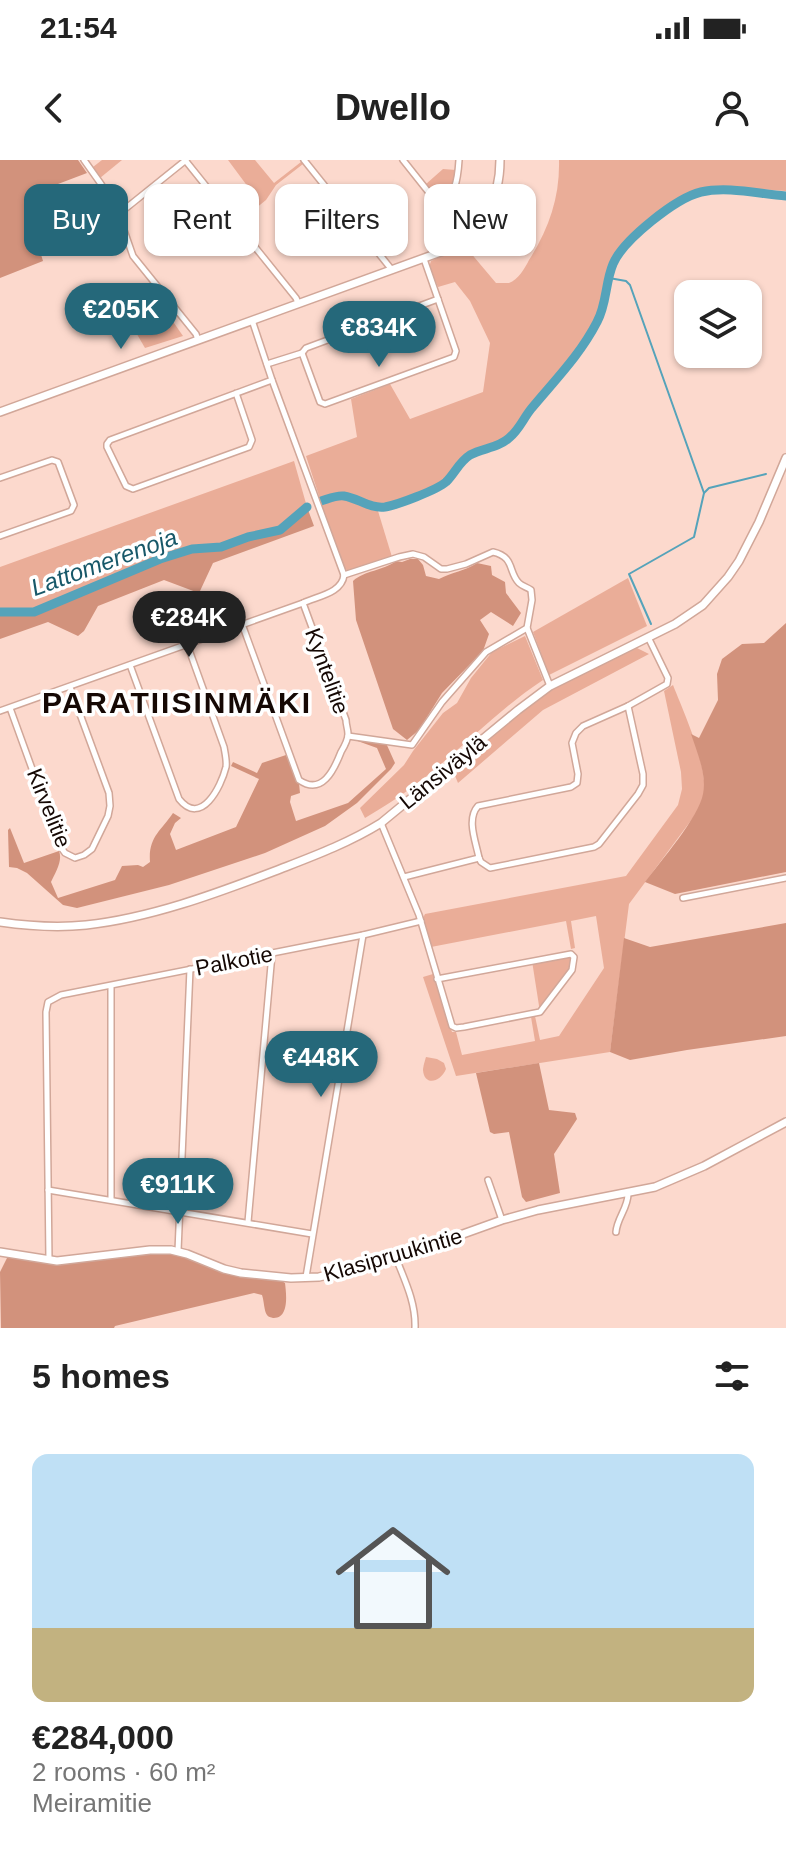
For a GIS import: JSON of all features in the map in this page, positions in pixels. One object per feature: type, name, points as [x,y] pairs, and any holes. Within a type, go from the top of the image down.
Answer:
[{"type":"main road","points":[[0,412],[458,244],[484,220],[496,194],[500,160]]},
{"type":"main road","name":"Länsiväylä","points":[[0,922],[75,926],[140,915],[247,881],[336,847],[381,823],[550,686],[691,614],[714,594],[739,561],[786,458]]},
{"type":"main road","name":"Klasipruukintie","points":[[0,1252],[65,1260],[150,1250],[178,1251],[232,1271],[306,1278],[334,1275],[396,1258],[502,1220],[669,1183],[786,1122]]},
{"type":"street","points":[[84,160],[101,184]]},
{"type":"street","points":[[128,207],[185,160],[298,303]]},
{"type":"street","points":[[304,160],[392,270]]},
{"type":"street","points":[[403,160],[434,199],[440,200],[447,199],[453,192],[459,160]]},
{"type":"street","points":[[128,242],[133,256],[198,340]]},
{"type":"street","points":[[302,353],[320,402],[325,404],[454,357],[456,351],[424,259]]},
{"type":"street","points":[[267,364],[438,299]]},
{"type":"street","points":[[0,711],[303,603],[337,589],[344,581],[252,320]]},
{"type":"street","points":[[236,393],[252,440],[249,447],[133,489],[126,486],[107,447],[110,440],[236,393],[272,380]]},
{"type":"street","points":[[0,478],[52,460],[58,462],[74,505],[71,511],[0,536]]},
{"type":"street","points":[[344,575],[413,554],[424,557],[441,569],[447,569],[498,552],[511,566],[518,582],[531,590],[527,628],[550,686]]},
{"type":"street","name":"Kyntelitie","points":[[242,624],[299,780],[311,785],[326,780],[348,736],[346,720],[303,603]]},
{"type":"street","points":[[348,736],[412,745],[442,702],[486,652],[527,628]]},
{"type":"street","points":[[628,706],[643,785],[599,844],[490,868],[485,866],[479,858],[472,821],[474,810],[478,806],[571,787],[577,783],[578,774],[572,743],[576,733],[583,726],[667,684],[668,680],[648,637]]},
{"type":"street","points":[[130,665],[179,799],[185,807],[194,809],[204,806],[211,800],[227,764],[224,747],[187,644]]},
{"type":"street","name":"Kirvelitie","points":[[10,708],[60,846],[69,856],[84,855],[92,849],[108,816],[109,793],[70,687]]},
{"type":"street","points":[[381,823],[421,921],[437,979],[452,1026],[456,1028],[540,1012],[572,970],[574,957],[571,954],[437,979]]},
{"type":"street","points":[[404,877],[479,858]]},
{"type":"street","points":[[683,898],[786,878]]},
{"type":"street","name":"Palkotie","points":[[48,1190],[46,1012],[48,1002],[55,996],[272,954],[421,921]]},
{"type":"street","points":[[306,1278],[363,935]]},
{"type":"street","points":[[248,1222],[272,954]]},
{"type":"street","points":[[178,1251],[190,969]]},
{"type":"street","points":[[111,986],[111,1199]]},
{"type":"street","points":[[488,1180],[502,1220]]},
{"type":"street","points":[[49,1260],[48,1190],[312,1234]]},
{"type":"street","points":[[616,1232],[628,1194]]},
{"type":"street","points":[[396,1258],[412,1298],[415,1328]]},
{"type":"shaded area","points":[[0,160],[78,160],[87,173],[58,184],[24,184],[24,256],[41,256],[43,261],[0,278]]},
{"type":"shaded area","points":[[102,160],[122,160],[100,178],[93,167]]},
{"type":"shaded area","points":[[228,160],[255,160],[274,183],[301,162],[303,164],[275,184],[259,206],[259,184],[246,184]]},
{"type":"shaded area","points":[[559,160],[786,160],[786,191],[718,186],[696,190],[665,207],[622,246],[612,259],[597,316],[578,351],[505,438],[469,453],[447,478],[435,486],[384,505],[341,494],[320,499],[306,456],[357,437],[351,399],[390,384],[410,419],[483,392],[490,343],[470,301],[455,282],[438,287],[429,267],[431,261],[441,256],[473,256],[496,283],[509,283],[521,273],[531,256],[536,256],[536,248],[548,224],[558,187]]},
{"type":"shaded area","points":[[443,169],[456,170],[451,184],[426,184]]},
{"type":"shaded area","points":[[167,313],[183,336],[145,348],[134,329]]},
{"type":"shaded area","points":[[294,461],[307,507],[280,530],[221,547],[192,549],[160,559],[34,612],[0,612],[0,567]]},
{"type":"shaded area","points":[[335,499],[348,500],[378,511],[392,557],[350,571],[344,569],[321,505]]},
{"type":"shaded area","points":[[307,507],[314,526],[213,563],[200,591],[164,580],[98,606],[78,636],[48,622],[0,639],[0,612],[34,612],[160,559],[192,549],[221,547],[280,530]]},
{"type":"shaded area","points":[[418,559],[426,576],[439,579],[477,563],[491,566],[492,575],[505,582],[506,593],[521,613],[513,626],[491,612],[480,620],[489,634],[483,651],[442,693],[419,730],[407,740],[393,729],[356,620],[353,581],[396,561]]},
{"type":"shaded area","points":[[628,578],[647,626],[549,675],[533,632]]},
{"type":"shaded area","points":[[786,623],[786,872],[675,894],[645,882],[700,804],[704,779],[691,734],[699,738],[718,700],[717,674],[722,659],[742,644],[764,643]]},
{"type":"shaded area","points":[[525,636],[543,680],[505,708],[416,784],[365,818],[360,808],[404,765],[443,713],[457,703],[471,678],[492,652]]},
{"type":"shaded area","points":[[637,648],[649,654],[543,710],[458,783],[453,771],[523,710],[570,680]]},
{"type":"shaded area","points":[[673,685],[698,753],[704,792],[698,811],[629,904],[610,1052],[456,1076],[423,977],[433,974],[462,1055],[535,1041],[531,1017],[535,1016],[540,1040],[559,1036],[604,968],[596,916],[571,921],[575,948],[571,949],[566,921],[431,947],[423,918],[425,914],[626,876],[678,805],[682,789],[664,691]]},
{"type":"shaded area","points":[[352,739],[386,743],[395,763],[357,803],[325,826],[265,853],[169,885],[77,908],[63,905],[27,873],[9,867],[10,828],[24,863],[59,851],[59,863],[51,882],[58,898],[115,880],[122,866],[143,867],[150,862],[153,840],[173,813],[181,818],[170,834],[176,850],[236,827],[259,779],[231,766],[233,762],[257,773],[262,763],[286,755],[299,783],[300,793],[291,796],[290,802],[296,821],[348,803],[386,769],[377,748]]},
{"type":"shaded area","points":[[786,923],[786,1036],[630,1060],[610,1052],[624,938],[650,947]]},
{"type":"shaded area","points":[[571,954],[574,965],[540,1012],[532,961]]},
{"type":"shaded area","points":[[426,1057],[444,1063],[446,1069],[436,1080],[426,1079],[424,1075]]},
{"type":"shaded area","points":[[539,1063],[549,1110],[575,1113],[577,1119],[554,1154],[560,1193],[526,1202],[522,1197],[509,1132],[490,1132],[476,1073]]},
{"type":"shaded area","points":[[151,1253],[180,1255],[241,1276],[280,1280],[285,1283],[285,1310],[278,1317],[268,1316],[262,1295],[254,1293],[114,1328],[1,1328],[0,1272],[8,1256],[57,1264]]},
{"type":"waterway","name":"Lattomerenoja","points":[[321,501],[341,496],[380,507],[398,503],[441,485],[470,455],[509,438],[590,334],[600,315],[610,271],[619,254],[639,232],[678,202],[711,190],[786,196]]},
{"type":"waterway","points":[[609,278],[626,281],[630,285],[704,493]]},
{"type":"waterway","points":[[651,624],[629,574],[694,537],[704,493],[709,488],[766,474]]},
{"type":"waterway","name":"Lattomerenoja","points":[[0,612],[34,612],[160,559],[192,549],[221,547],[280,530],[307,507]]},
{"type":"district","name":"PARATIISINMÄKI","points":[[177,702]]}]
